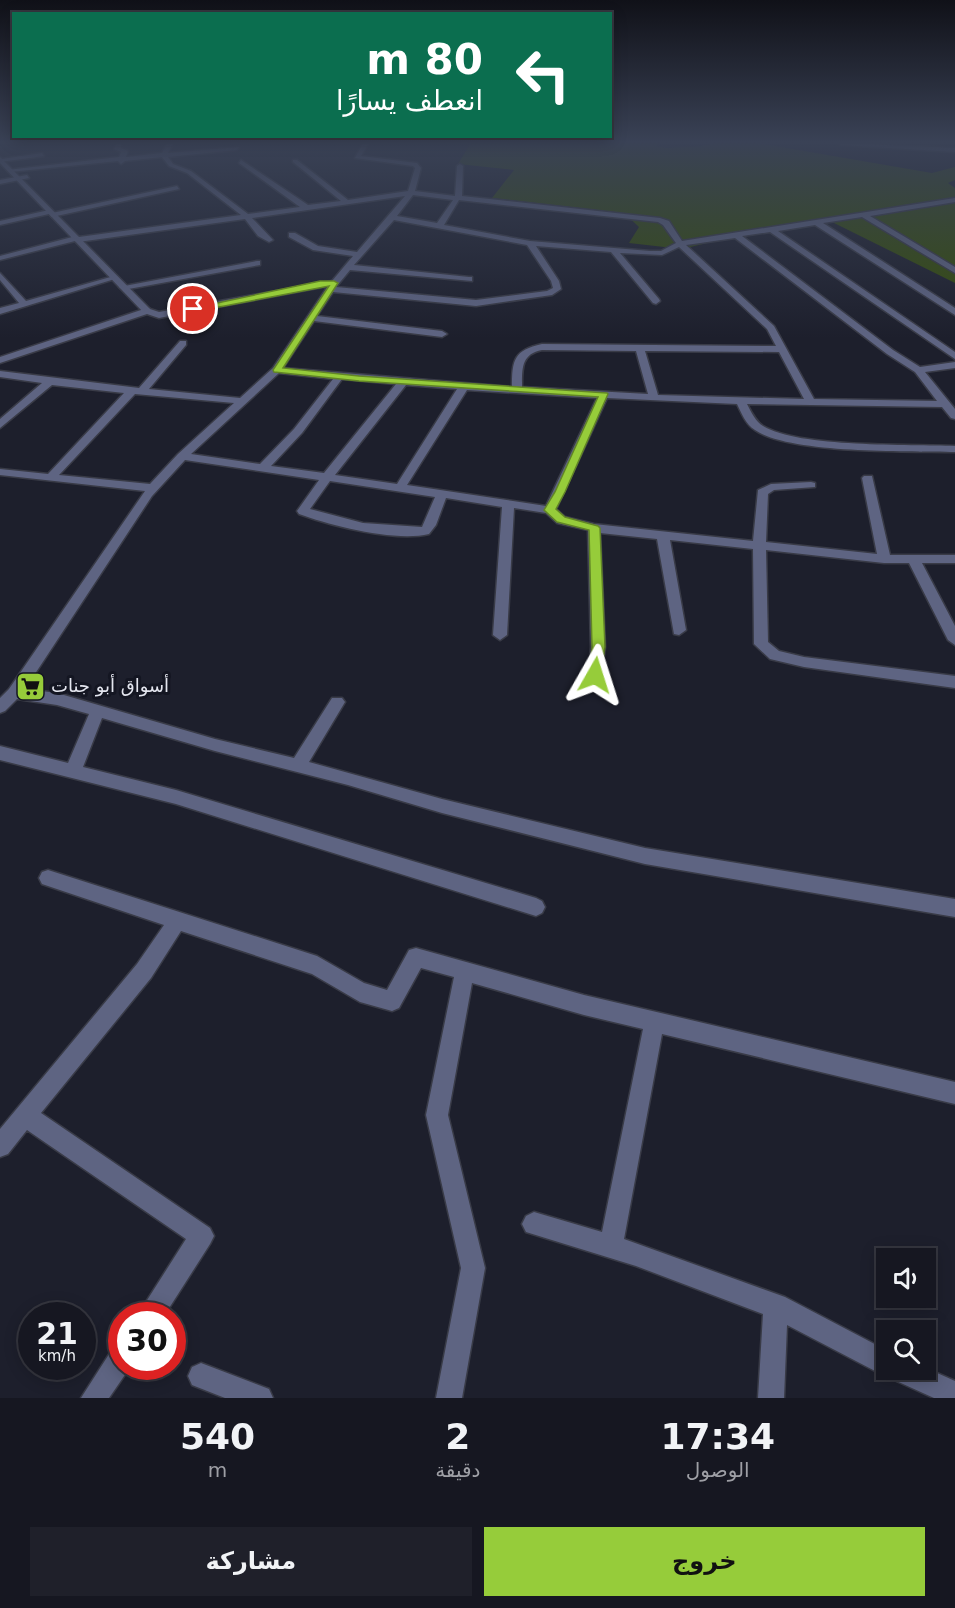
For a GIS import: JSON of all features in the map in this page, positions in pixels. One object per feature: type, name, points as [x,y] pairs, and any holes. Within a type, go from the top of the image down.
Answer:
[{"type":"street","points":[[46,208],[147,311],[159,315],[320,284],[476,303],[549,293],[557,289],[555,281],[530,243]]},
{"type":"street","points":[[0,223],[75,208]]},
{"type":"street","points":[[237,208],[269,240]]},
{"type":"street","points":[[0,258],[77,239],[315,208]]},
{"type":"street","points":[[0,707],[14,693],[153,488],[182,456],[277,370],[332,286],[398,208]]},
{"type":"street","points":[[439,226],[451,208]]},
{"type":"street","points":[[557,208],[660,220],[666,223],[681,244],[771,328],[810,401]]},
{"type":"street","points":[[391,217],[530,243],[662,253],[681,244],[905,208]]},
{"type":"street","points":[[864,215],[955,271]]},
{"type":"street","points":[[817,223],[955,312]]},
{"type":"street","points":[[772,230],[955,356]]},
{"type":"street","points":[[292,235],[316,248],[359,255]]},
{"type":"street","points":[[736,235],[882,346],[918,370],[955,416]]},
{"type":"street","points":[[613,249],[656,301]]},
{"type":"street","points":[[123,287],[257,263]]},
{"type":"street","points":[[348,267],[470,279]]},
{"type":"street","points":[[0,275],[24,304]]},
{"type":"street","points":[[0,311],[114,278]]},
{"type":"street","points":[[0,294],[12,290]]},
{"type":"street","points":[[0,360],[147,311]]},
{"type":"street","points":[[313,318],[442,334]]},
{"type":"street","points":[[52,476],[183,343]]},
{"type":"street","points":[[517,389],[517,368],[521,354],[529,349],[542,347],[783,349]]},
{"type":"street","points":[[640,348],[654,397]]},
{"type":"street","points":[[918,370],[955,364]]},
{"type":"street","points":[[277,370],[403,382],[654,397],[740,401],[944,404]]},
{"type":"street","points":[[0,374],[49,382],[243,401]]},
{"type":"street","points":[[263,468],[298,431],[339,376]]},
{"type":"street","points":[[0,425],[49,382]]},
{"type":"street","points":[[403,382],[303,510],[343,523],[402,531],[425,531],[430,525],[442,494]]},
{"type":"street","points":[[400,488],[464,386]]},
{"type":"street","points":[[550,510],[603,394]]},
{"type":"street","points":[[740,401],[757,428],[778,437],[803,442],[955,449]]},
{"type":"street","points":[[182,456],[550,510],[561,520],[594,528],[884,559],[955,559]]},
{"type":"street","points":[[0,472],[153,488]]},
{"type":"street","points":[[868,478],[884,559]]},
{"type":"street","points":[[811,485],[771,488],[762,493],[759,547],[761,644],[775,656],[804,662],[955,682]]},
{"type":"street","points":[[500,634],[508,504]]},
{"type":"street","points":[[594,528],[598,647],[595,675]]},
{"type":"street","points":[[663,536],[679,630]]},
{"type":"street","points":[[914,560],[955,640]]},
{"type":"street","points":[[14,693],[57,699],[215,745],[298,765],[442,806],[645,856],[955,908]]},
{"type":"street","points":[[298,765],[337,702]]},
{"type":"street","points":[[73,771],[98,711]]},
{"type":"street","points":[[0,753],[176,797],[536,907]]},
{"type":"street","points":[[48,878],[317,966],[360,992],[392,1001],[416,957],[584,1005],[955,1093]]},
{"type":"street","points":[[0,1146],[144,971],[177,921]]},
{"type":"street","points":[[449,1398],[473,1268],[437,1115],[465,971]]},
{"type":"street","points":[[611,1246],[654,1022]]},
{"type":"street","points":[[24,1115],[202,1236],[158,1302]]},
{"type":"street","points":[[534,1224],[611,1246],[776,1306],[876,1358]]},
{"type":"street","points":[[771,1398],[776,1306]]},
{"type":"street","points":[[201,1376],[260,1398]]},
{"type":"street","points":[[94,1398],[108,1378]]},
{"type":"street","points":[[923,1380],[955,1395]]},
{"type":"green space","points":[[582,208],[955,208],[955,283],[828,220],[791,230],[761,230],[682,249],[629,243],[639,227],[624,213]]},
{"type":"place","name":"أسواق أبو جنات","points":[[30,686]]},
{"type":"route","points":[[193,309],[334,283],[277,370],[359,379],[603,394],[550,510],[561,520],[594,528],[598,647],[595,675]]}]
